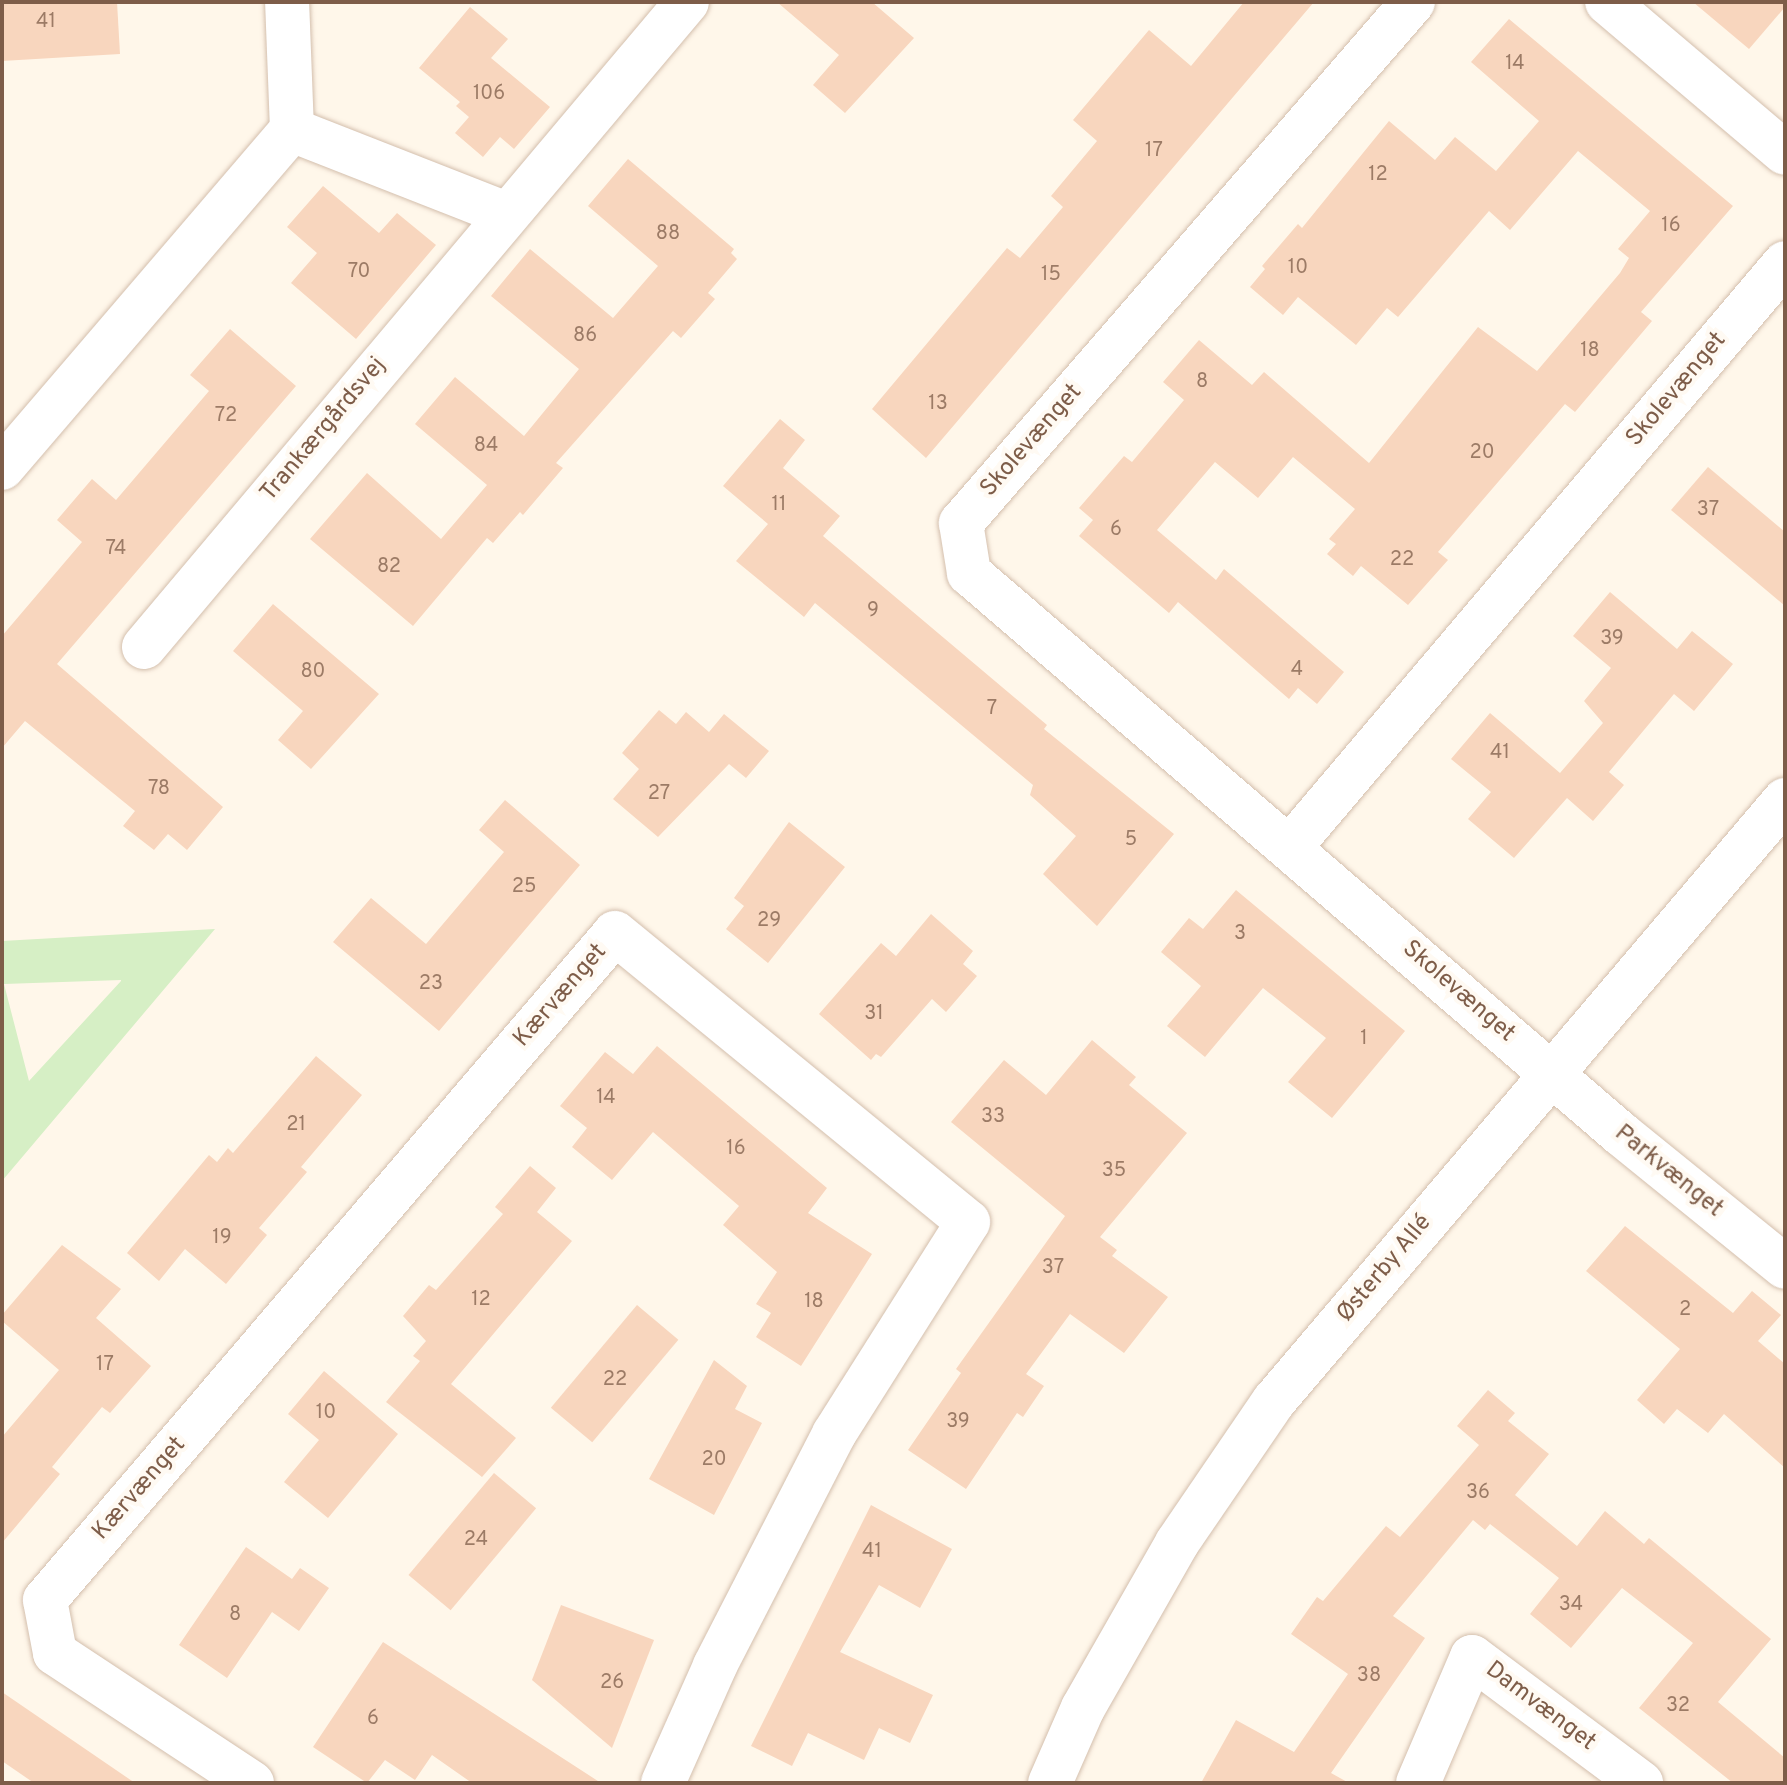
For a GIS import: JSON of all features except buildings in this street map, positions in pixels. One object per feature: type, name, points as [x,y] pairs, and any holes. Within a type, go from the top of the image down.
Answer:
[{"type":"street","points":[[2,468],[292,130],[287,2]]},
{"type":"street","name":"Trankærgårdsvej","points":[[144,647],[504,213],[687,2]]},
{"type":"street","name":"Skolevænget","points":[[1413,2],[961,523],[969,573],[1291,846],[1553,1075]]},
{"type":"street","points":[[1607,2],[1785,153]]},
{"type":"street","points":[[292,130],[504,213]]},
{"type":"street","name":"Skolevænget","points":[[1291,846],[1785,263]]},
{"type":"street","name":"Østerby Allé","points":[[1050,1783],[1083,1708],[1177,1543],[1274,1401],[1785,800]]},
{"type":"street","name":"Kærvænget","points":[[252,1783],[55,1653],[45,1600],[615,933],[968,1222],[834,1434],[715,1666],[663,1783]]},
{"type":"street","name":"Parkvænget","points":[[1553,1075],[1785,1267]]},
{"type":"street","name":"Damvænget","points":[[1418,1783],[1472,1657],[1641,1783]]},
{"type":"green space","points":[[215,929],[2,1181],[2,941]],"holes":[[[121,981],[29,1081],[4,984]]]}]
